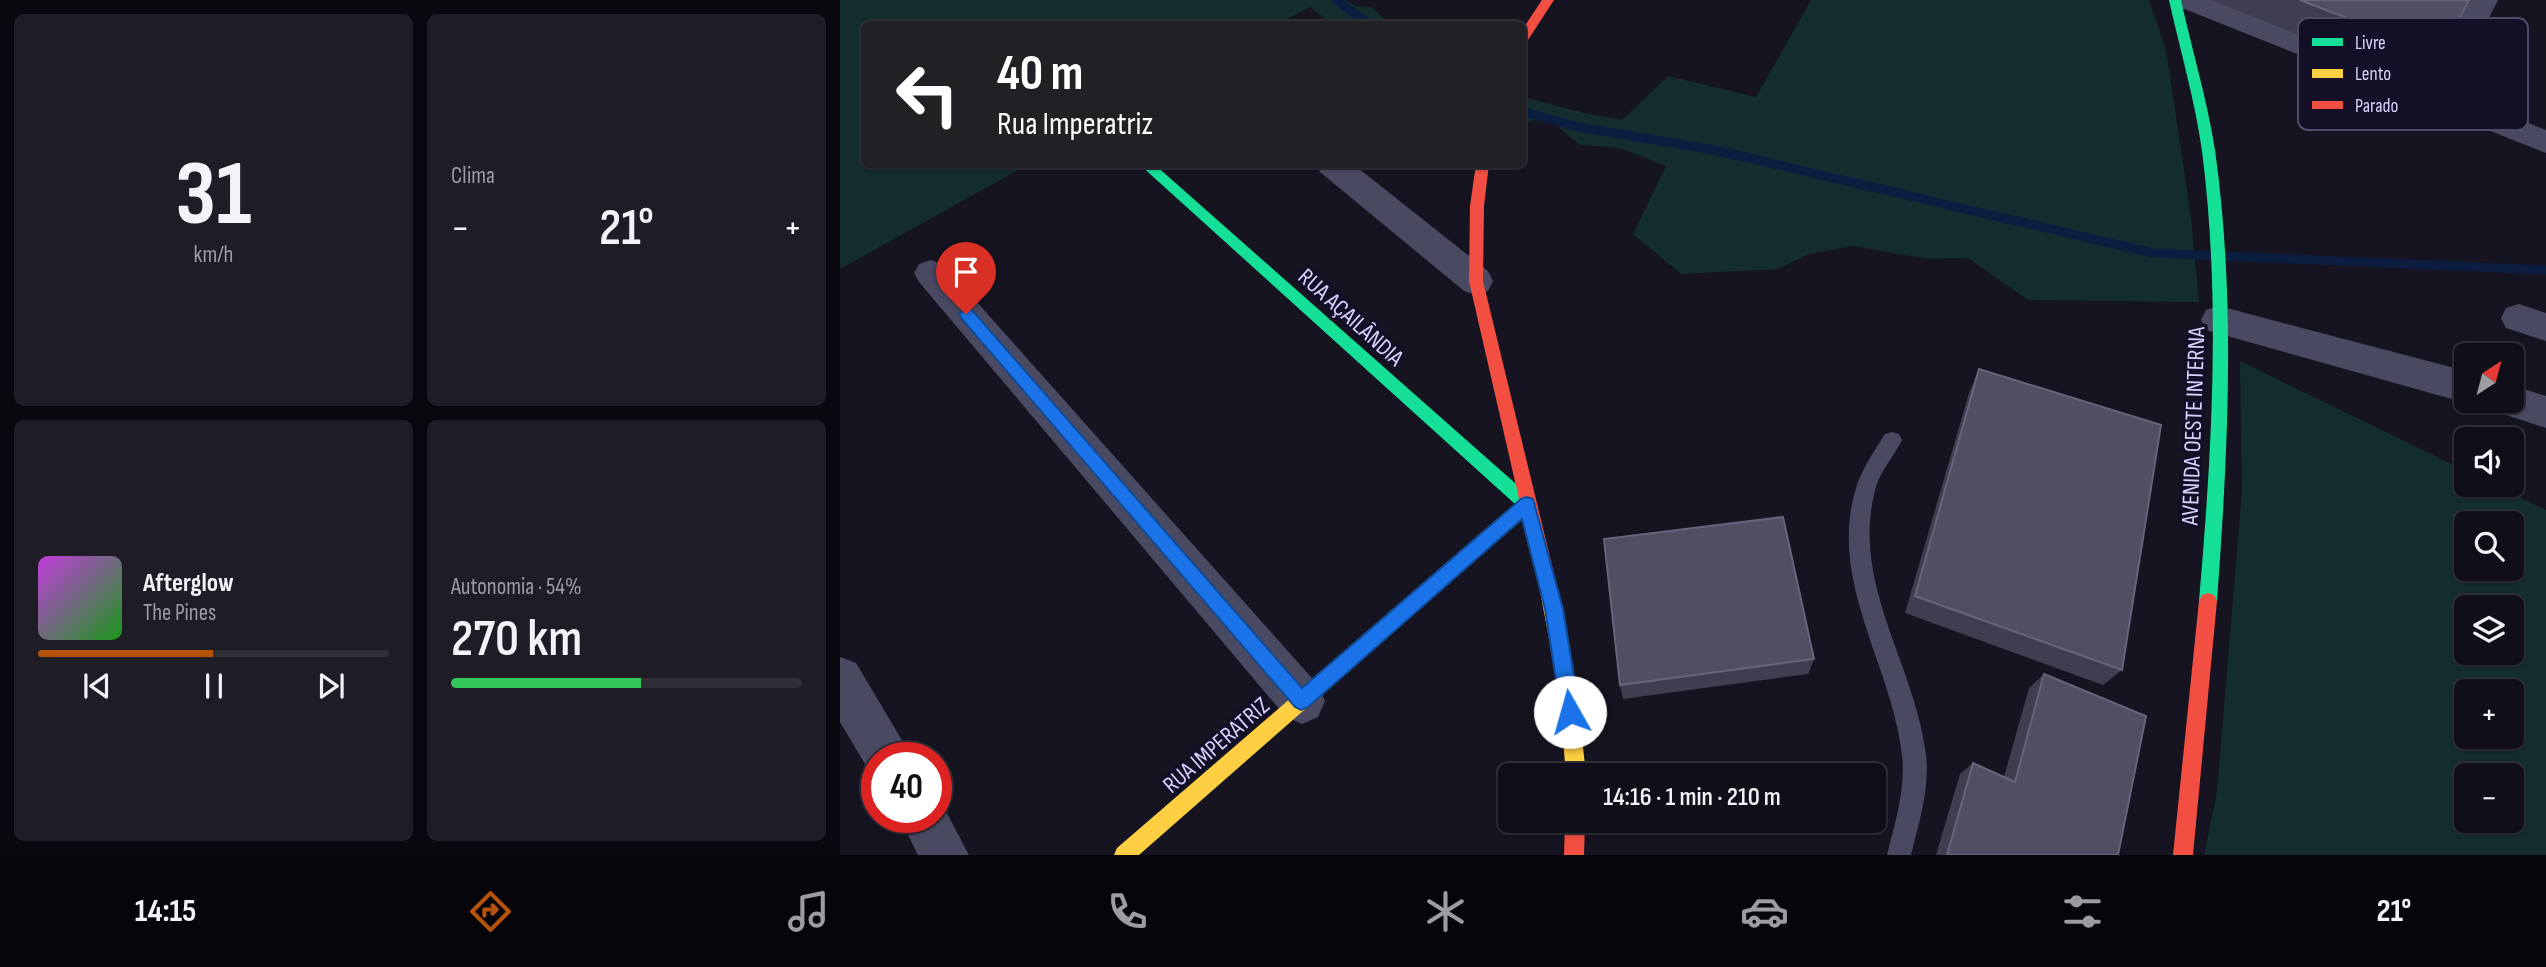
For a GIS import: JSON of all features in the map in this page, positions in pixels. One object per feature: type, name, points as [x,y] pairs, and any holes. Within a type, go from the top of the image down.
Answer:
[{"type":"street","points":[[1526,34],[1548,0]]},
{"type":"street","name":"AVENIDA OESTE INTERNA","points":[[2175,0],[2208,149],[2219,272],[2212,551],[2188,828],[2183,855]]},
{"type":"street","points":[[2187,0],[2298,44]]},
{"type":"street","points":[[2475,18],[2484,0]]},
{"type":"street","points":[[2516,130],[2546,142]]},
{"type":"street","name":"RUA AÇAILÂNDIA","points":[[1149,168],[1527,504]]},
{"type":"street","points":[[1336,168],[1476,281]]},
{"type":"street","points":[[1482,168],[1477,206],[1476,281],[1554,609],[1569,691],[1575,763]]},
{"type":"street","points":[[931,274],[1301,701]]},
{"type":"street","points":[[2219,320],[2454,384]]},
{"type":"street","points":[[2524,405],[2546,412]]},
{"type":"street","name":"RUA IMPERATRIZ","points":[[1124,855],[1527,504]]},
{"type":"street","points":[[840,679],[877,742]]},
{"type":"street","points":[[932,833],[945,855]]},
{"type":"street","points":[[1574,855],[1575,833]]},
{"type":"lane","points":[[1892,440],[1867,484],[1857,521],[1860,572],[1904,707],[1914,757],[1912,802],[1899,855]]},
{"type":"green space","points":[[840,0],[1346,0],[1355,6],[1372,7],[1388,21],[1328,21],[1310,7],[1284,21],[861,21],[861,168],[1022,168],[840,269]]},
{"type":"green space","points":[[1811,0],[2149,0],[2166,50],[2191,217],[2199,302],[2028,300],[1968,258],[1929,259],[1853,246],[1809,254],[1778,269],[1681,274],[1633,234],[1666,166],[1620,148],[1580,145],[1555,124],[1534,120],[1526,124],[1526,98],[1622,120],[1668,76],[1756,97]]},
{"type":"green space","points":[[2240,361],[2454,465],[2454,497],[2519,497],[2546,510],[2546,855],[2204,855],[2217,792],[2242,491]]},
{"type":"building","points":[[2300,0],[2469,0],[2460,18],[2347,18]]},
{"type":"building","points":[[1979,369],[2161,425],[2122,670],[1915,596]]},
{"type":"building","points":[[1783,517],[1814,659],[1620,685],[1604,539]]},
{"type":"building","points":[[2044,674],[2146,716],[2118,855],[1947,855],[1973,763],[2015,782]]},
{"type":"waterway","points":[[1336,0],[1365,21]]},
{"type":"waterway","points":[[1526,112],[1578,127],[1715,150],[2153,253],[2546,270]]},
{"type":"traffic: fast","points":[[2175,0],[2205,131],[2219,262],[2221,376],[2208,601]]},
{"type":"traffic: fast","points":[[1149,168],[1527,504],[1502,526]]},
{"type":"traffic: slow","points":[[1124,855],[1502,526]]},
{"type":"traffic: slow","points":[[1548,586],[1568,691],[1575,763]]},
{"type":"traffic: jam","points":[[1526,34],[1548,0]]},
{"type":"traffic: jam","points":[[1482,168],[1477,206],[1476,281],[1548,586]]},
{"type":"traffic: jam","points":[[2183,855],[2208,601]]},
{"type":"traffic: jam","points":[[1574,855],[1575,833]]},
{"type":"route","points":[[966,314],[1301,701],[1527,504],[1554,609],[1569,691],[1570,712]]}]
